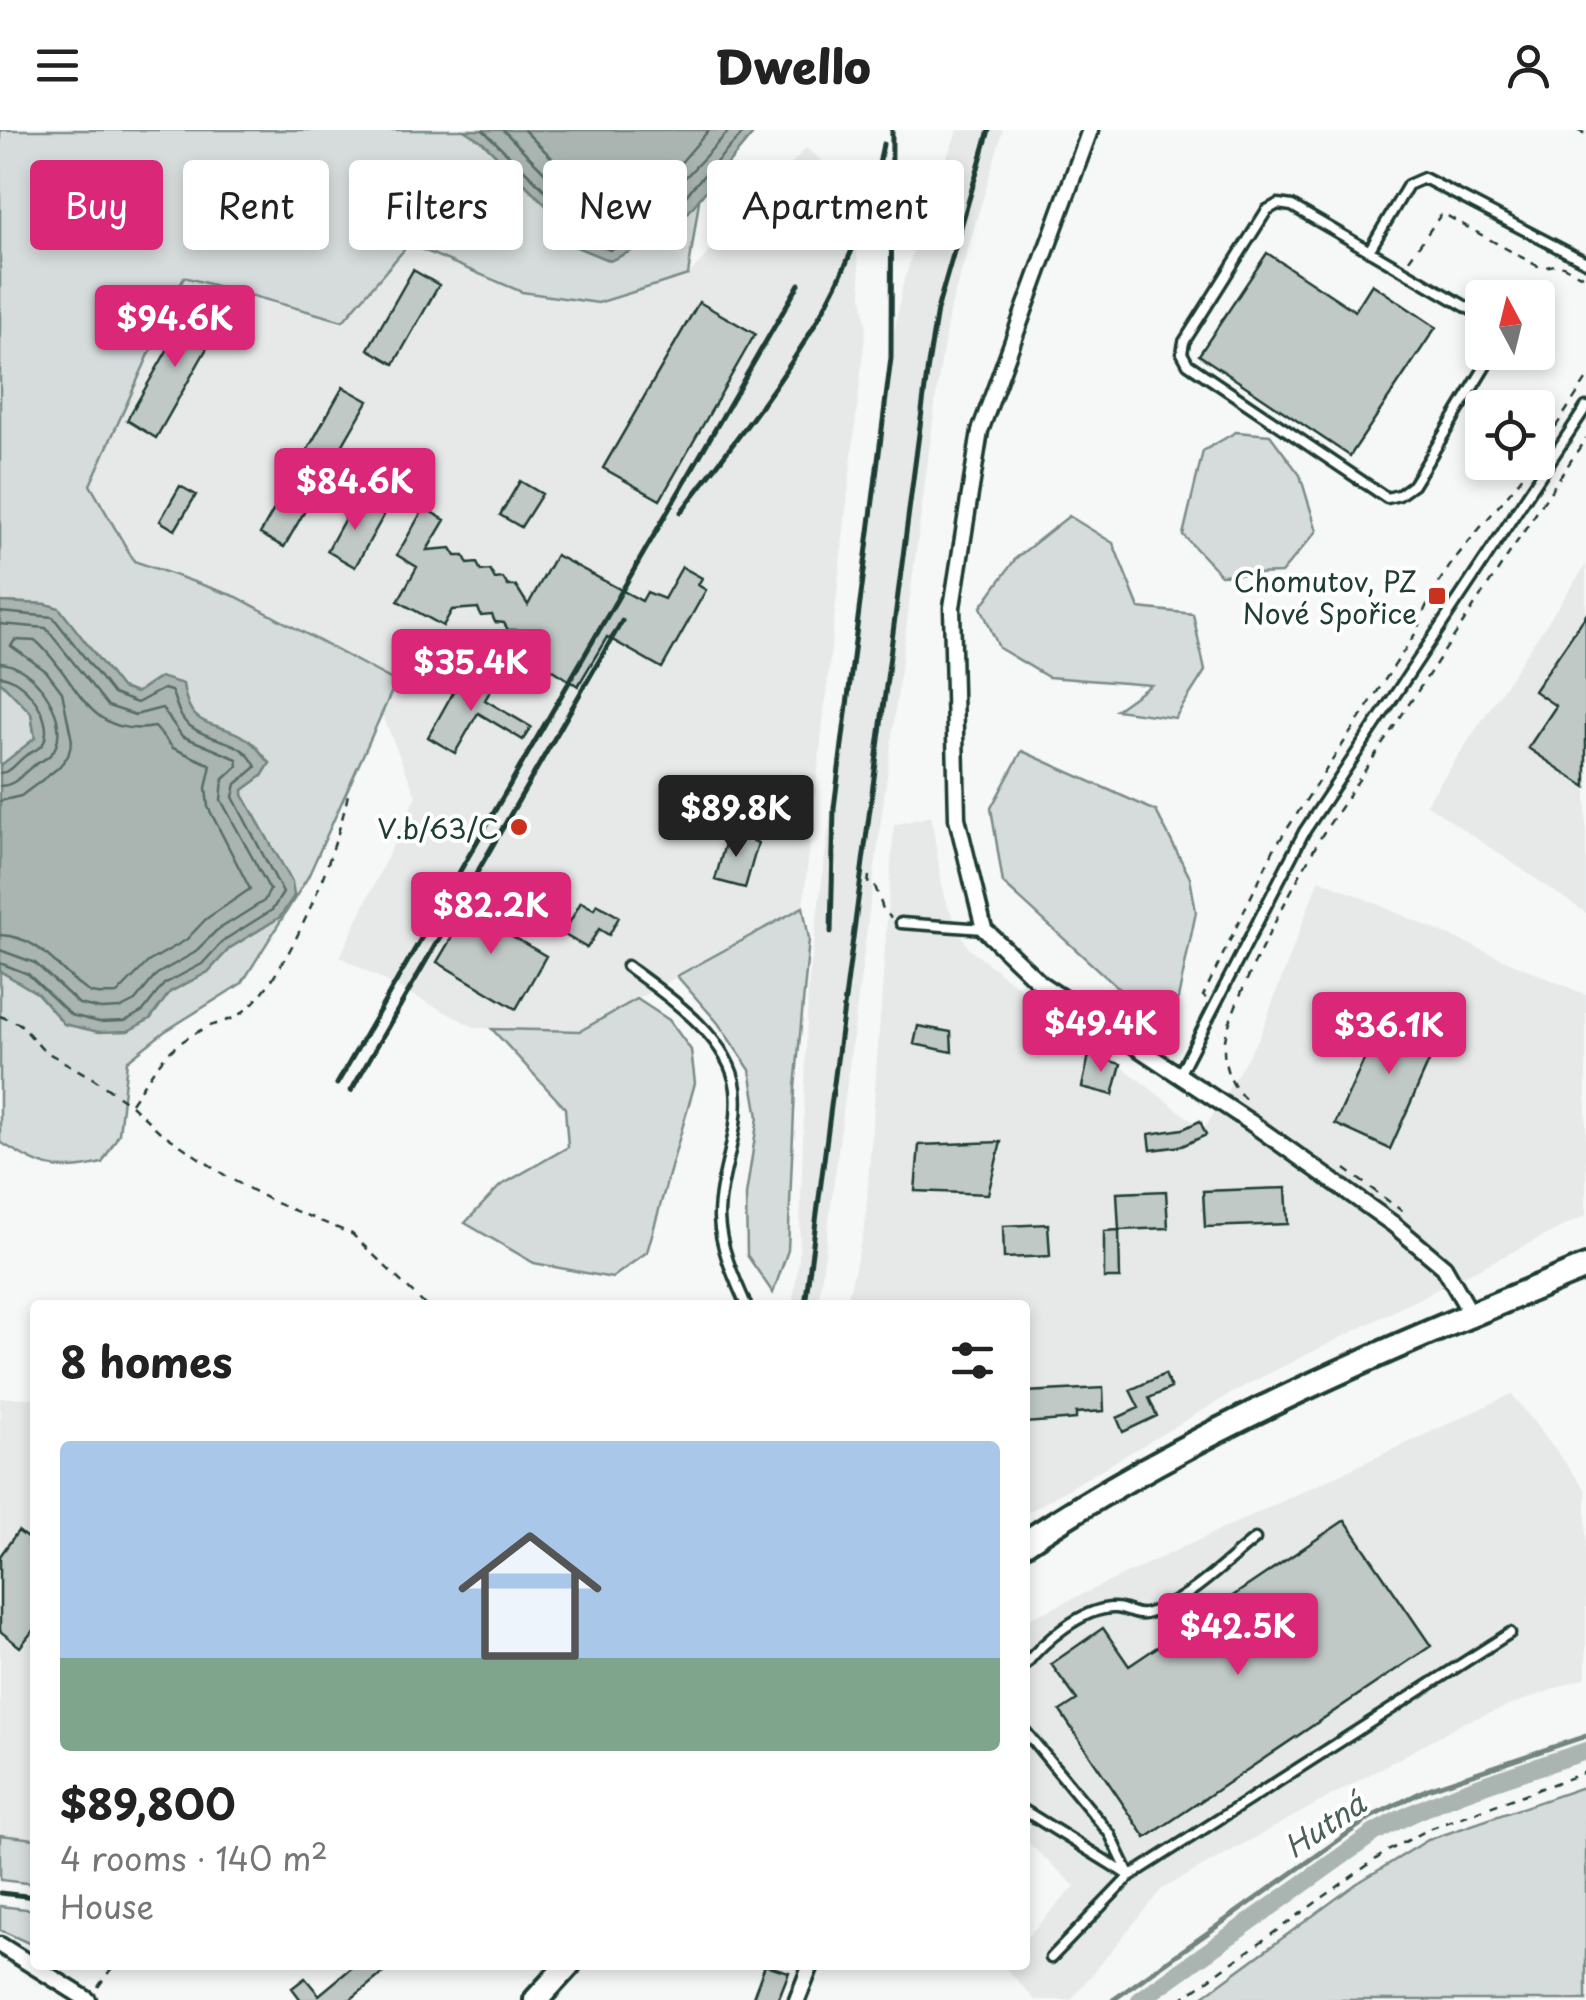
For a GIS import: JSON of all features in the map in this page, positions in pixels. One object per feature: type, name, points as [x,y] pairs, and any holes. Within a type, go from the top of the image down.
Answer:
[{"type":"main road","points":[[1030,1541],[1243,1418],[1471,1314],[1586,1267]]},
{"type":"main road","points":[[536,2000],[563,1970]]},
{"type":"street","points":[[1089,130],[980,431],[952,607],[958,818],[984,928],[1041,984],[1394,1224],[1444,1267],[1471,1314]]},
{"type":"street","points":[[0,1945],[30,1961]]},
{"type":"street","points":[[47,1970],[92,1994]]},
{"type":"street","points":[[798,2000],[809,1970]]},
{"type":"lane","points":[[1369,251],[1408,185],[1424,178],[1586,262]]},
{"type":"lane","points":[[1465,306],[1292,206],[1278,204],[1267,210],[1184,342],[1182,353],[1188,364],[1387,498],[1400,496],[1414,485],[1483,370]]},
{"type":"lane","points":[[1179,1075],[1304,832],[1586,407]]},
{"type":"lane","points":[[901,922],[984,928]]},
{"type":"lane","points":[[627,966],[686,1009],[723,1056],[736,1086],[734,1131],[719,1216],[722,1238],[744,1300]]},
{"type":"lane","points":[[1030,1660],[1040,1647],[1092,1612],[1115,1608],[1142,1615],[1174,1602],[1255,1540]]},
{"type":"lane","points":[[1051,1958],[1130,1876],[1510,1634]]},
{"type":"lane","points":[[1030,1737],[1110,1834],[1130,1876]]},
{"type":"lane","points":[[1030,1814],[1130,1876]]},
{"type":"path","points":[[1577,130],[1586,134]]},
{"type":"path","points":[[1403,270],[1442,213],[1541,268],[1559,264],[1586,278]]},
{"type":"path","points":[[1555,428],[1586,380]]},
{"type":"path","points":[[1249,1103],[1236,1090],[1226,1070],[1224,1046],[1234,1014],[1294,885],[1322,835],[1586,438]]},
{"type":"path","points":[[130,1104],[166,1051],[206,1027],[240,1015],[267,988],[288,952],[342,832],[350,789]]},
{"type":"path","points":[[870,876],[868,885],[875,886],[887,915],[901,922]]},
{"type":"path","points":[[0,1016],[20,1024],[43,1050],[130,1104],[159,1131],[229,1178],[276,1203],[352,1234],[419,1300]]},
{"type":"path","points":[[1342,1167],[1404,1209],[1394,1224]]},
{"type":"path","points":[[1180,2000],[1386,1852],[1429,1829],[1586,1772]]},
{"type":"path","points":[[92,1994],[110,1970]]},
{"type":"shaded area","points":[[0,130],[464,130],[501,160],[349,160],[349,250],[404,250],[343,321],[184,277],[90,485],[134,561],[237,597],[396,682],[308,877],[242,983],[164,1032],[127,1061],[119,1134],[102,1163],[71,1168],[37,1162],[0,1142],[0,971],[37,993],[65,1024],[150,1019],[170,992],[208,972],[230,948],[280,917],[291,881],[243,795],[243,790],[262,776],[270,763],[254,744],[195,718],[186,705],[150,688],[136,693],[121,688],[59,608],[0,602]]},
{"type":"shaded area","points":[[958,130],[1003,130],[949,313],[940,367],[819,1300],[793,1300],[799,1260],[808,989],[887,372],[903,284],[914,250],[964,250],[964,160],[946,160]]},
{"type":"shaded area","points":[[806,148],[821,160],[795,160]]},
{"type":"shaded area","points":[[523,182],[543,202],[543,250],[687,250],[687,212],[700,194],[688,275],[598,303],[522,292],[423,250],[523,250]]},
{"type":"shaded area","points":[[404,250],[423,250],[522,292],[598,303],[688,275],[711,250],[857,250],[866,326],[803,907],[580,1031],[476,1028],[340,957],[416,796],[382,714],[396,682],[237,597],[134,561],[90,485],[184,277],[342,321]]},
{"type":"shaded area","points":[[1236,432],[1270,435],[1300,475],[1317,531],[1281,573],[1221,575],[1183,535],[1203,451]]},
{"type":"shaded area","points":[[1069,516],[1113,543],[1139,608],[1193,614],[1205,671],[1175,718],[1116,710],[1151,685],[1048,677],[999,648],[981,607],[1016,558]]},
{"type":"shaded area","points":[[1586,565],[1586,913],[1426,804]]},
{"type":"shaded area","points":[[0,681],[31,713],[35,739],[0,766]]},
{"type":"shaded area","points":[[1022,751],[1156,811],[1190,878],[1196,912],[1174,1018],[1120,990],[1003,883],[991,808]]},
{"type":"shaded area","points":[[931,816],[944,898],[968,948],[1204,1130],[1260,1036],[1319,879],[1586,995],[1586,1215],[1244,1386],[1030,1511],[1030,1300],[847,1300],[865,1226],[894,825]]},
{"type":"shaded area","points":[[803,907],[809,939],[795,1088],[788,1250],[773,1293],[747,1255],[746,1195],[758,1117],[750,1070],[718,1023],[677,976]]},
{"type":"shaded area","points":[[637,999],[669,1020],[691,1050],[695,1083],[647,1252],[612,1278],[534,1263],[465,1223],[500,1186],[568,1147],[565,1108],[492,1029],[580,1031]]},
{"type":"shaded area","points":[[1512,1394],[1586,1490],[1586,1677],[1463,1723],[1162,1889],[1071,2000],[1035,2000],[1008,1970],[1030,1970],[1030,1934],[1075,1886],[1030,1845],[1030,1619]]},
{"type":"shaded area","points":[[0,1398],[30,1398],[30,1838],[0,1835]]},
{"type":"shaded area","points":[[1586,1786],[1586,2000],[1198,2000],[1356,1884],[1428,1840]]},
{"type":"shaded area","points":[[0,1835],[30,1838],[30,1883],[0,1880]]},
{"type":"shaded area","points":[[0,1906],[30,1909],[30,1944],[0,1930]]},
{"type":"water","points":[[464,130],[756,130],[731,160],[707,160],[707,190],[687,214],[687,160],[543,160],[543,202],[523,182],[523,160],[501,160]]},
{"type":"water","points":[[584,250],[634,250],[610,261]]},
{"type":"water","points":[[0,602],[59,608],[121,688],[136,693],[160,677],[183,684],[186,700],[198,717],[247,739],[270,763],[262,776],[243,790],[243,795],[292,882],[294,896],[280,917],[230,948],[208,972],[170,992],[150,1019],[128,1031],[99,1032],[64,1024],[37,993],[0,971],[0,766],[35,738],[31,713],[0,681]]},
{"type":"building","points":[[1267,253],[1355,311],[1372,284],[1436,327],[1350,456],[1199,355]]},
{"type":"building","points":[[413,270],[439,285],[394,364],[368,349]]},
{"type":"building","points":[[195,302],[224,318],[156,438],[127,420]]},
{"type":"building","points":[[699,302],[755,334],[660,500],[603,468]]},
{"type":"building","points":[[343,387],[368,401],[284,547],[260,534]]},
{"type":"building","points":[[520,481],[542,494],[521,527],[500,515]]},
{"type":"building","points":[[180,486],[196,495],[175,530],[160,521]]},
{"type":"building","points":[[355,500],[384,515],[355,567],[327,551]]},
{"type":"building","points":[[424,508],[445,520],[427,550],[451,548],[456,556],[464,556],[468,564],[477,563],[481,571],[490,570],[495,579],[503,578],[508,586],[516,586],[528,605],[556,555],[642,601],[647,592],[664,599],[682,567],[702,578],[698,585],[706,590],[662,668],[607,637],[578,686],[521,649],[518,630],[508,630],[504,623],[495,622],[492,615],[481,616],[478,608],[452,610],[443,626],[398,601],[417,567],[397,555]]},
{"type":"building","points":[[1586,615],[1586,787],[1528,748],[1556,706],[1534,691]]},
{"type":"building","points":[[465,671],[493,686],[485,700],[531,727],[523,740],[478,713],[455,753],[428,737]]},
{"type":"building","points":[[729,829],[758,843],[745,888],[715,880]]},
{"type":"building","points":[[475,898],[488,904],[481,918],[546,956],[516,1009],[437,962]]},
{"type":"building","points":[[581,902],[594,909],[597,904],[619,917],[609,935],[599,929],[587,948],[563,934]]},
{"type":"building","points":[[1389,1005],[1443,1030],[1390,1149],[1335,1124]]},
{"type":"building","points":[[918,1026],[951,1032],[952,1052],[914,1044]]},
{"type":"building","points":[[1089,1055],[1121,1064],[1113,1095],[1082,1087]]},
{"type":"building","points":[[1200,1121],[1206,1135],[1182,1146],[1151,1150],[1149,1134],[1183,1129]]},
{"type":"building","points":[[1001,1142],[988,1194],[915,1191],[919,1145]]},
{"type":"building","points":[[1286,1188],[1288,1224],[1205,1227],[1203,1191]]},
{"type":"building","points":[[1166,1191],[1168,1228],[1119,1230],[1117,1193]]},
{"type":"building","points":[[1048,1224],[1050,1256],[1004,1258],[1003,1226]]},
{"type":"building","points":[[1119,1230],[1120,1278],[1104,1278],[1104,1231]]},
{"type":"building","points":[[1165,1374],[1171,1388],[1149,1398],[1157,1416],[1123,1432],[1117,1418],[1139,1408],[1130,1390]]},
{"type":"building","points":[[1103,1388],[1104,1411],[1076,1413],[1076,1419],[1030,1423],[1030,1392]]},
{"type":"building","points":[[1345,1520],[1431,1646],[1146,1838],[1060,1711],[1077,1700],[1051,1664],[1103,1628],[1129,1666]]},
{"type":"building","points":[[18,1531],[30,1540],[30,1634],[20,1647],[0,1631],[0,1556]]},
{"type":"building","points":[[349,1970],[387,1970],[350,2000],[301,2000],[292,1988],[305,1978],[319,1995]]},
{"type":"building","points":[[763,1970],[789,1972],[778,2000],[752,2000]]},
{"type":"waterway","name":"Hutná","points":[[1113,2000],[1371,1817],[1428,1789],[1586,1736]]},
{"type":"waterway","points":[[1140,2000],[1374,1833],[1452,1797],[1586,1751]]},
{"type":"railway","points":[[831,932],[834,808],[891,358],[892,130]]},
{"type":"railway","points":[[806,1300],[928,365],[937,310],[989,130]]},
{"type":"railway","points":[[681,512],[777,383],[831,295],[871,198],[883,144]]},
{"type":"railway","points":[[337,1084],[799,284]]},
{"type":"railway","points":[[351,1091],[622,621]]},
{"type":"railway","points":[[0,1893],[30,1896]]},
{"type":"place","name":"Chomutov, PZ Nové Spořice","points":[[1437,596]]},
{"type":"place","name":"V.b/63/C","points":[[519,827]]}]
